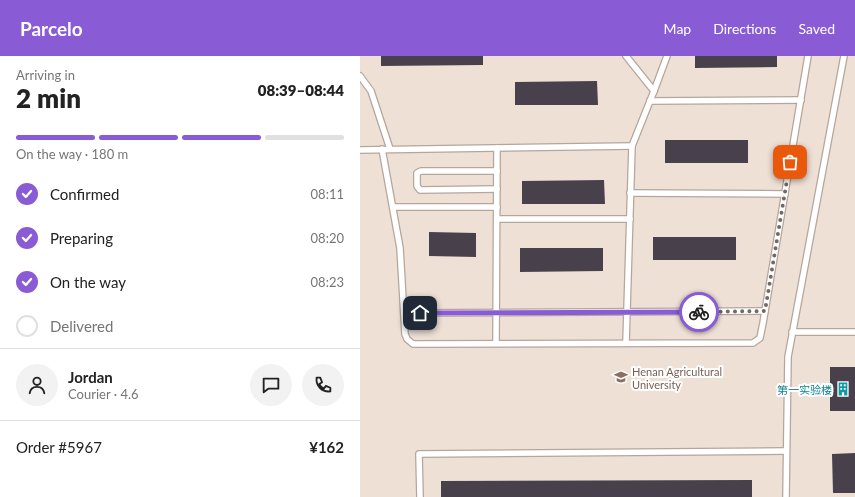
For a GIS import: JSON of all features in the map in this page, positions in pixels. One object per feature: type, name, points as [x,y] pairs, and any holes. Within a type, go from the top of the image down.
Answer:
[{"type":"lane","points":[[626,56],[654,91]]},
{"type":"lane","points":[[626,343],[632,146],[667,56]]},
{"type":"lane","points":[[382,149],[400,248],[405,313],[405,334],[407,339],[413,344],[753,343],[760,338],[808,56]]},
{"type":"lane","points":[[786,497],[788,357],[844,56]]},
{"type":"lane","points":[[360,76],[371,91],[390,149]]},
{"type":"lane","points":[[650,101],[801,100]]},
{"type":"lane","points":[[360,150],[632,146]]},
{"type":"lane","points":[[496,343],[497,148]]},
{"type":"lane","points":[[497,171],[421,171],[418,173],[417,186],[420,190],[497,188]]},
{"type":"lane","points":[[630,193],[785,194]]},
{"type":"lane","points":[[392,207],[497,207]]},
{"type":"lane","points":[[497,219],[630,219]]},
{"type":"lane","points":[[405,313],[765,311]]},
{"type":"lane","points":[[792,332],[855,332]]},
{"type":"lane","points":[[420,497],[419,454],[786,451]]},
{"type":"building","points":[[381,56],[483,56],[483,65],[381,66]]},
{"type":"building","points":[[695,56],[777,56],[777,67],[695,68]]},
{"type":"building","points":[[597,81],[598,105],[515,105],[515,82]]},
{"type":"building","points":[[665,140],[748,140],[748,163],[665,163]]},
{"type":"building","points":[[604,180],[605,204],[522,204],[522,181]]},
{"type":"building","points":[[429,232],[476,233],[476,257],[429,256]]},
{"type":"building","points":[[653,237],[736,237],[736,260],[653,260]]},
{"type":"building","points":[[520,248],[603,248],[603,271],[520,272]]},
{"type":"building","name":"第一实验楼","points":[[830,367],[855,367],[855,411],[830,411]]},
{"type":"building","points":[[855,453],[855,493],[833,493],[832,454]]},
{"type":"building","points":[[752,480],[752,497],[441,497],[441,481]]},
{"type":"way so far","points":[[699,312],[765,311],[790,162]]},
{"type":"place","name":"Henan Agricultural University","points":[[621,377]]},
{"type":"place","name":"第一实验楼","points":[[843,389]]},
{"type":"route","points":[[420,313],[699,312]]}]
